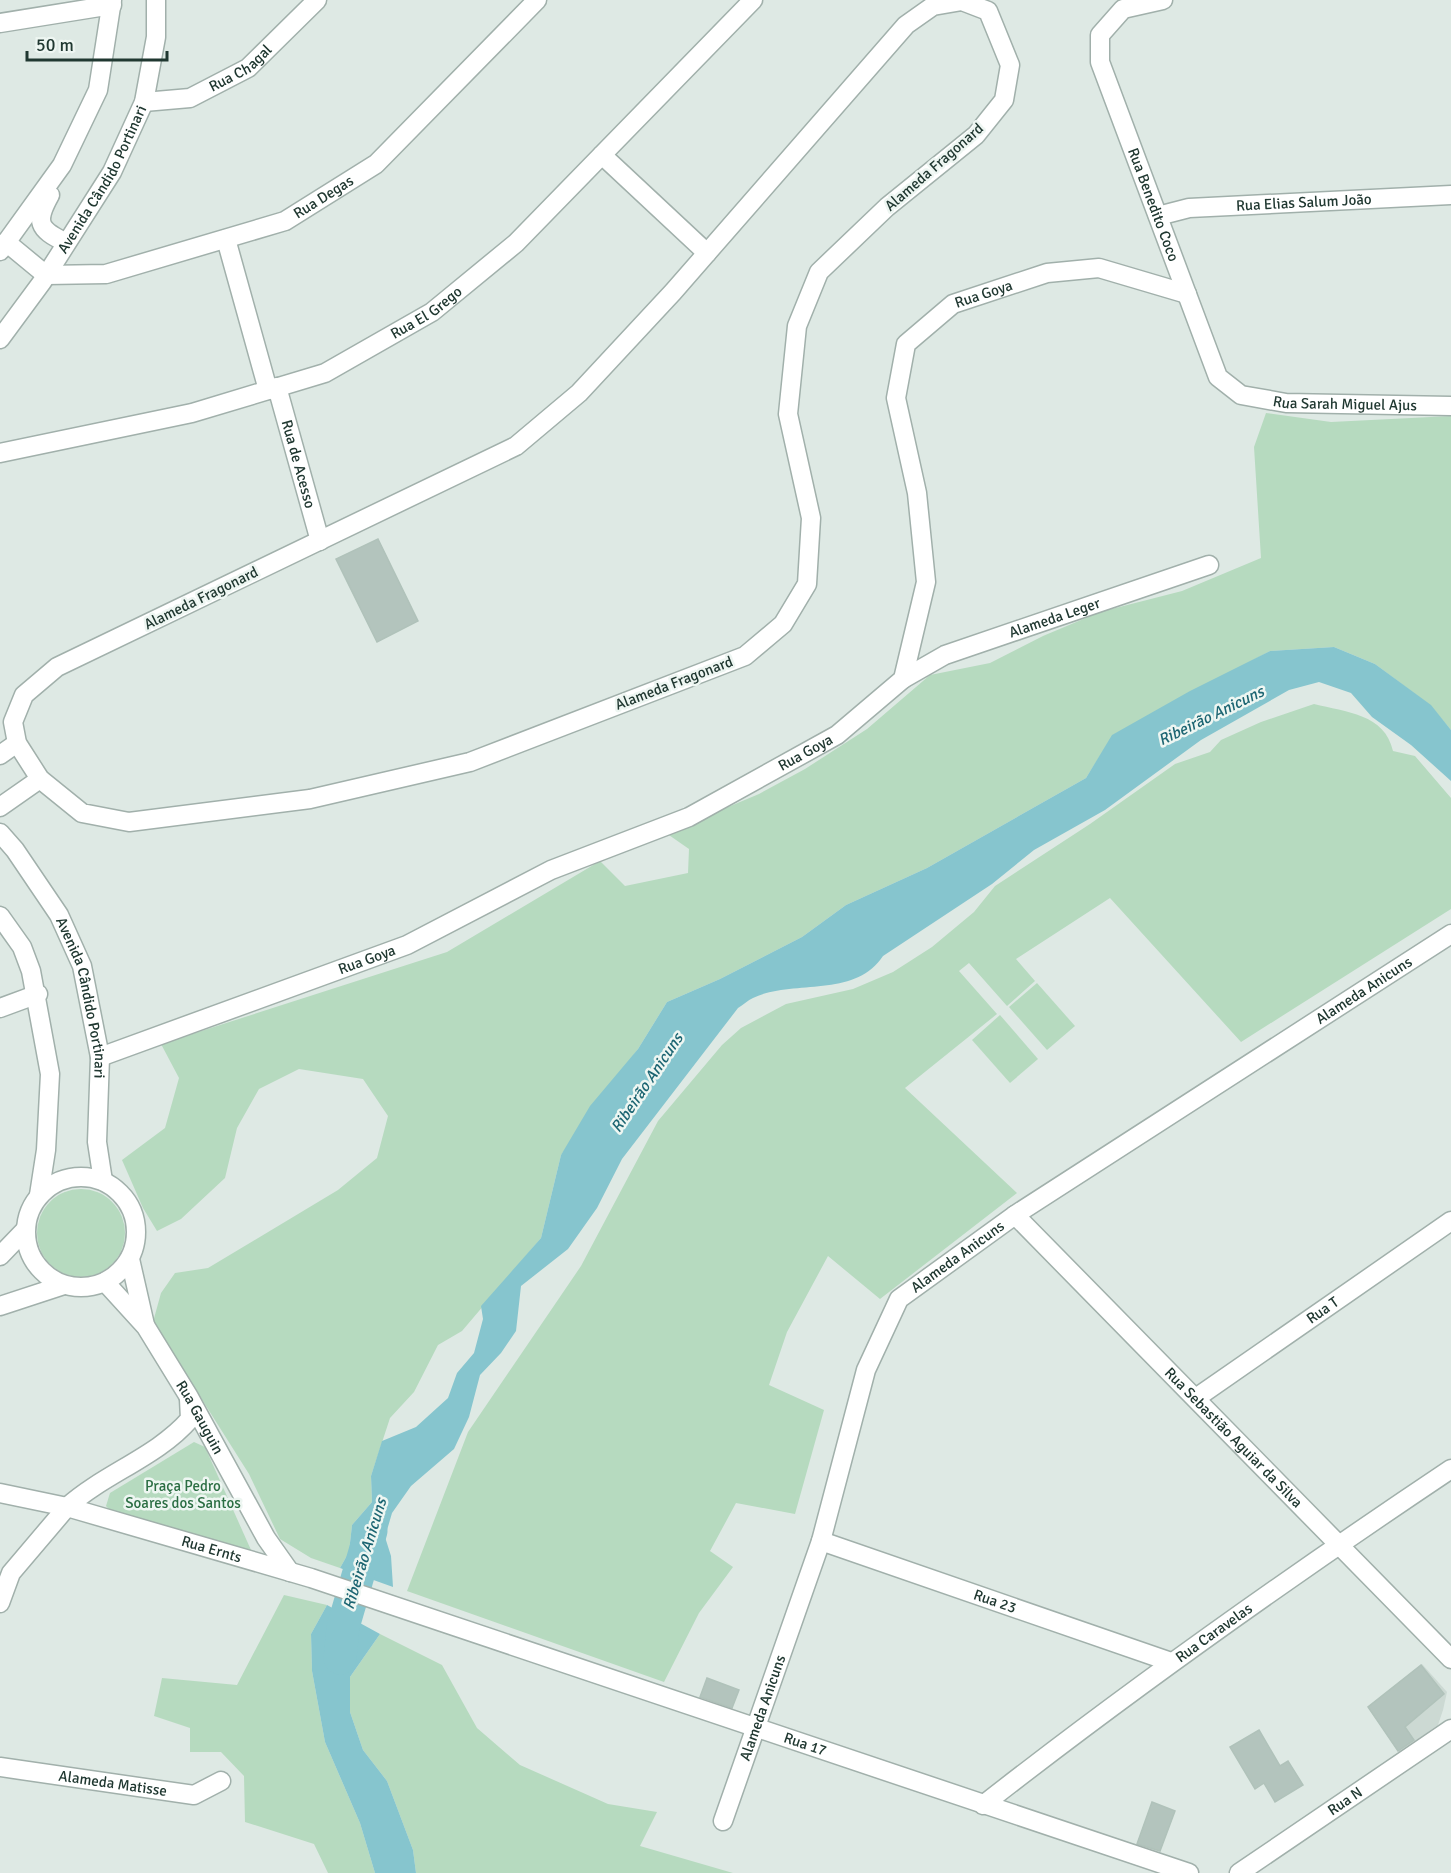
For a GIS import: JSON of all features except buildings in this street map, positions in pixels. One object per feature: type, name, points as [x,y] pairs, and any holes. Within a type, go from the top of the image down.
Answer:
[{"type":"street","name":"Avenida Cândido Portinari","points":[[0,339],[46,274],[112,172],[144,102],[156,37],[156,0]]},
{"type":"street","name":"Rua Chagal","points":[[144,102],[190,98],[248,68],[317,0]]},
{"type":"street","name":"Rua Degas","points":[[46,274],[106,274],[285,221],[376,164],[537,0]]},
{"type":"street","name":"Rua El Grego","points":[[0,453],[192,413],[325,373],[432,312],[516,243],[753,0]]},
{"type":"street","name":"Rua Benedito Coco","points":[[1163,0],[1123,9],[1100,35],[1100,62],[1218,377],[1241,395]]},
{"type":"street","name":"Alameda Fragonard","points":[[963,1],[988,11],[1010,65],[1004,100],[976,135],[887,207],[819,272],[797,326],[788,414],[810,518],[807,584],[783,624],[745,656],[470,762],[310,799],[129,822],[82,813],[40,778],[16,743],[13,722],[24,695],[57,667],[516,446],[579,393],[707,253],[906,25],[933,6],[963,1]]},
{"type":"street","points":[[0,23],[112,3],[98,90],[62,165],[41,216],[41,225],[46,233],[65,242]]},
{"type":"street","points":[[602,155],[707,253]]},
{"type":"street","points":[[46,274],[2,245],[62,165]]},
{"type":"street","name":"Rua Elias Salum João","points":[[1158,216],[1189,208],[1451,195]]},
{"type":"street","name":"Rua de Acesso","points":[[226,239],[320,541]]},
{"type":"street","name":"Rua Goya","points":[[100,1057],[406,945],[551,870],[688,817],[837,735],[903,679],[926,582],[917,493],[896,398],[906,344],[952,304],[1047,273],[1099,268],[1187,294]]},
{"type":"street","name":"Rua Sarah Miguel Ajus","points":[[1241,395],[1286,403],[1451,406]]},
{"type":"street","name":"Alameda Leger","points":[[903,679],[945,655],[1209,565]]},
{"type":"street","points":[[0,755],[16,743]]},
{"type":"street","points":[[0,807],[40,778]]},
{"type":"street","name":"Avenida Cândido Portinari","points":[[0,833],[15,850],[71,937],[82,966],[100,1057],[97,1142],[103,1180]]},
{"type":"street","points":[[0,916],[22,947],[38,994],[50,1074],[46,1150],[39,1195]]},
{"type":"street","name":"Alameda Anicuns","points":[[723,1821],[820,1541],[866,1370],[899,1299],[1015,1215],[1450,934]]},
{"type":"street","points":[[0,1008],[38,994]]},
{"type":"street","points":[[86,1176],[103,1180],[118,1190],[133,1214],[136,1241],[130,1259],[119,1272],[105,1282],[85,1287],[64,1285],[48,1277],[35,1264],[28,1248],[25,1230],[29,1212],[39,1195],[53,1184],[69,1178],[86,1176]]},
{"type":"street","name":"Rua Sebastião Aguiar da Silva","points":[[1015,1215],[1451,1659]]},
{"type":"street","name":"Rua T","points":[[1196,1398],[1451,1221]]},
{"type":"street","points":[[0,1256],[25,1230]]},
{"type":"street","name":"Rua Gauguin","points":[[130,1259],[146,1327]]},
{"type":"street","name":"Rua Gauguin","points":[[105,1282],[146,1327],[189,1397],[266,1538],[290,1572]]},
{"type":"street","points":[[0,1306],[64,1285]]},
{"type":"street","points":[[0,1603],[11,1573],[67,1507],[84,1492],[175,1437],[190,1419],[189,1397]]},
{"type":"street","name":"Rua Caravelas","points":[[983,1805],[1171,1662],[1339,1544],[1451,1469]]},
{"type":"street","name":"Rua Ernts","points":[[0,1493],[67,1507],[311,1578],[422,1614]]},
{"type":"street","name":"Rua 23","points":[[820,1541],[1171,1662]]},
{"type":"street","name":"Rua 17","points":[[422,1614],[1189,1873]]},
{"type":"street","name":"Rua N","points":[[1239,1873],[1451,1729]]},
{"type":"street","name":"Alameda Matisse","points":[[0,1767],[194,1795],[221,1781]]},
{"type":"shaded area","points":[[1422,1664],[1447,1692],[1443,1710],[1438,1725],[1399,1752],[1368,1707]]},
{"type":"green space","points":[[1266,413],[1331,422],[1451,416],[1451,730],[1430,705],[1375,664],[1334,647],[1270,651],[1113,735],[1086,778],[927,868],[846,905],[802,937],[720,979],[667,1002],[638,1049],[561,1155],[541,1238],[462,1331],[438,1345],[414,1392],[390,1418],[371,1476],[372,1502],[352,1525],[349,1552],[340,1568],[311,1558],[280,1539],[249,1474],[153,1322],[161,1293],[175,1273],[208,1268],[338,1190],[377,1158],[388,1116],[363,1079],[299,1069],[259,1089],[237,1128],[225,1178],[181,1219],[157,1231],[143,1208],[122,1160],[165,1128],[179,1078],[161,1044],[447,952],[600,861],[625,886],[688,873],[689,849],[666,833],[759,794],[805,769],[867,729],[930,675],[990,663],[1043,636],[1100,612],[1182,591],[1261,558],[1254,447]]},
{"type":"green space","points":[[1314,704],[1351,713],[1373,722],[1389,739],[1393,751],[1415,756],[1451,798],[1451,909],[1241,1042],[1110,898],[1016,959],[1035,981],[1007,1006],[969,963],[959,971],[997,1014],[905,1088],[1017,1193],[880,1299],[828,1256],[787,1332],[769,1385],[824,1410],[795,1514],[736,1503],[710,1551],[733,1567],[699,1613],[664,1682],[407,1591],[468,1432],[581,1266],[658,1121],[722,1045],[741,1028],[786,1004],[853,989],[893,972],[932,947],[974,912],[995,886],[1090,824],[1175,764],[1210,752],[1221,740],[1261,722]]},
{"type":"green space","points":[[1037,983],[1075,1026],[1047,1050],[1009,1007]]},
{"type":"green space","points":[[1000,1015],[1038,1059],[1010,1083],[972,1040]]},
{"type":"green space","points":[[81,1189],[106,1196],[118,1208],[125,1233],[118,1258],[106,1270],[81,1277],[56,1270],[44,1258],[37,1233],[44,1208],[56,1196]]},
{"type":"green space","name":"Praça Pedro Soares dos Santos","points":[[194,1442],[205,1447],[251,1550],[243,1552],[114,1515],[106,1506],[110,1493]]},
{"type":"green space","points":[[284,1595],[327,1605],[311,1634],[312,1671],[325,1742],[360,1823],[375,1873],[328,1873],[314,1844],[245,1822],[244,1776],[221,1752],[190,1752],[190,1728],[154,1716],[162,1678],[237,1685]]},
{"type":"green space","points":[[380,1634],[442,1665],[477,1728],[520,1765],[608,1804],[657,1812],[640,1846],[733,1873],[416,1873],[413,1850],[387,1781],[363,1750],[350,1712],[350,1677]]},
{"type":"water","points":[[1334,647],[1375,664],[1431,705],[1451,730],[1451,781],[1411,745],[1372,717],[1351,693],[1319,682],[1289,690],[1201,740],[1105,810],[1034,850],[992,884],[883,956],[871,969],[856,978],[822,986],[785,989],[747,1001],[738,1008],[622,1159],[597,1208],[568,1249],[521,1286],[516,1331],[501,1353],[480,1375],[469,1417],[454,1449],[411,1486],[392,1513],[385,1537],[391,1556],[393,1587],[340,1568],[349,1552],[352,1525],[372,1502],[371,1476],[382,1441],[416,1427],[448,1398],[457,1373],[474,1353],[483,1319],[481,1306],[541,1238],[561,1155],[590,1106],[638,1049],[667,1002],[720,979],[802,937],[846,905],[927,868],[1086,778],[1112,735],[1190,691],[1270,651]]},
{"type":"water","points":[[327,1605],[380,1634],[350,1677],[350,1712],[363,1750],[387,1781],[413,1850],[416,1873],[375,1873],[360,1823],[325,1742],[312,1671],[311,1634]]},
{"type":"waterway","name":"Ribeirão Anicuns","points":[[340,1658],[343,1627],[371,1531]]}]
